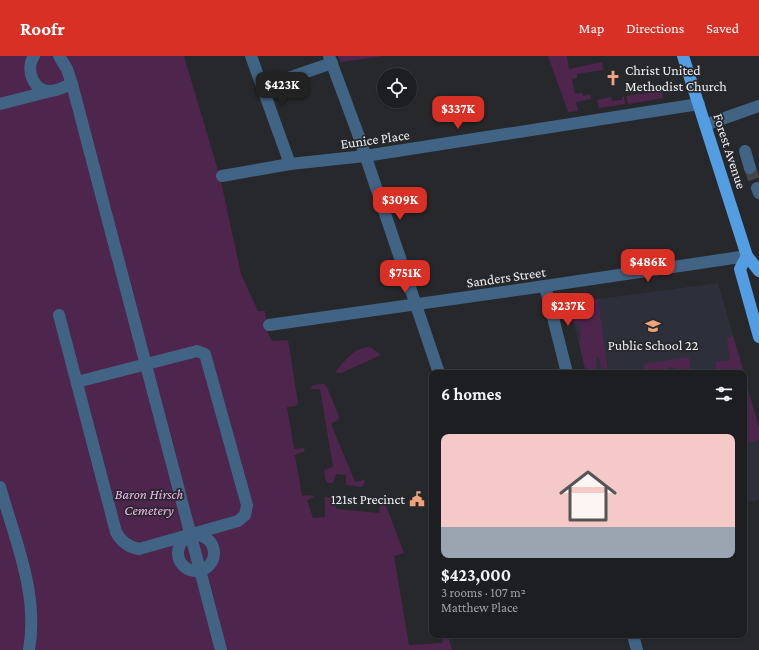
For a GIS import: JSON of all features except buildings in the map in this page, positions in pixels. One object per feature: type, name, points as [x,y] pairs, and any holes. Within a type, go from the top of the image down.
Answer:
[{"type":"main road","name":"Forest Avenue","points":[[683,56],[747,256],[759,271]]},
{"type":"main road","points":[[747,256],[740,269],[759,337]]},
{"type":"street","points":[[34,56],[30,66],[32,78],[39,86],[51,91]]},
{"type":"street","points":[[59,56],[65,63],[72,84],[221,650]]},
{"type":"street","points":[[251,56],[290,164]]},
{"type":"street","points":[[262,86],[330,59],[365,156],[438,370]]},
{"type":"street","points":[[0,104],[72,84]]},
{"type":"street","name":"Eunice Place","points":[[222,176],[290,164],[365,156],[699,104]]},
{"type":"street","points":[[705,125],[759,106]]},
{"type":"street","points":[[745,152],[750,168]]},
{"type":"street","name":"Sanders Street","points":[[269,325],[747,256]]},
{"type":"street","points":[[546,286],[566,370]]},
{"type":"street","points":[[59,315],[119,539],[132,548],[139,549],[238,521],[245,515],[247,505],[205,354],[197,351],[77,382]]},
{"type":"street","points":[[0,487],[29,586],[32,614],[29,650]]},
{"type":"street","points":[[197,534],[208,538],[214,548],[213,559],[206,568],[201,571],[189,570],[180,563],[178,558],[178,546],[186,537],[191,535],[197,534]]},
{"type":"street","points":[[634,638],[637,650]]},
{"type":"shaded area","name":"Public School 22","points":[[718,283],[743,370],[585,370],[569,303]]},
{"type":"shaded area","points":[[747,386],[759,428],[759,500],[747,502]]},
{"type":"green space","name":"Baron Hirsch Cemetery","points":[[0,56],[184,56],[220,177],[241,274],[258,311],[265,311],[268,333],[272,341],[288,340],[298,403],[296,406],[287,407],[294,449],[304,448],[305,451],[295,455],[302,496],[310,495],[315,497],[307,500],[313,518],[325,517],[325,497],[330,497],[332,499],[337,509],[379,513],[380,505],[383,504],[386,506],[404,553],[394,556],[409,645],[443,643],[442,638],[449,638],[452,650],[0,650]]},
{"type":"green space","points":[[338,56],[384,56],[341,62]]},
{"type":"green space","points":[[548,56],[567,56],[569,69],[602,62],[603,70],[577,74],[577,78],[572,79],[575,94],[582,93],[583,96],[590,94],[591,99],[576,102],[578,111],[568,112]]},
{"type":"green space","points":[[662,91],[663,98],[628,104],[626,96]]},
{"type":"green space","points":[[624,96],[625,104],[599,108],[597,100],[611,97],[612,101],[622,100],[622,97]]},
{"type":"green space","points":[[598,299],[608,370],[604,370],[604,367],[601,368],[599,357],[596,357],[597,368],[594,370],[585,370],[579,342],[581,342],[579,323],[574,324],[569,303]]},
{"type":"green space","points":[[733,336],[743,370],[716,370],[715,362],[730,360],[727,338]]},
{"type":"green space","points":[[370,347],[381,355],[341,373],[336,373],[336,371],[351,355],[359,349]]},
{"type":"green space","points":[[689,357],[691,370],[678,370],[672,367],[666,370],[645,370],[644,364]]},
{"type":"green space","points":[[324,384],[327,387],[339,417],[338,420],[331,424],[355,482],[365,480],[361,487],[346,485],[346,475],[336,474],[333,483],[328,483],[325,479],[324,470],[333,467],[320,389],[310,389],[313,385]]},
{"type":"green space","points":[[747,386],[759,428],[759,440],[747,442]]},
{"type":"tunnel","points":[[750,168],[757,188]]},
{"type":"place","name":"Christ United Methodist Church","points":[[613,78]]},
{"type":"place","name":"Public School 22","points":[[653,326]]},
{"type":"place","name":"121st Precinct","points":[[417,499]]}]
